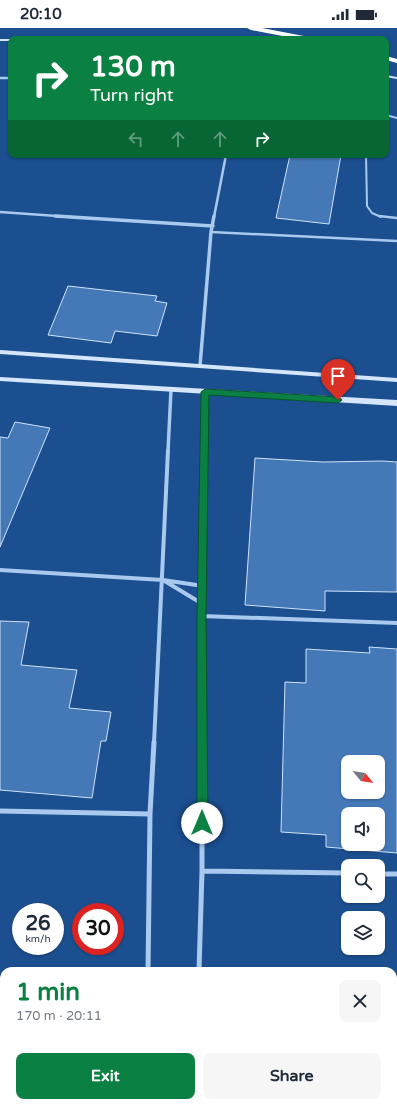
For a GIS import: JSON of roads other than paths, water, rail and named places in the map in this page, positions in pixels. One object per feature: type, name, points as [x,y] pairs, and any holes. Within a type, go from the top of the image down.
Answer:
[{"type":"highway","points":[[251,28],[293,36]]},
{"type":"street","points":[[200,366],[211,232],[225,158]]},
{"type":"street","points":[[0,212],[213,226]]},
{"type":"street","points":[[0,352],[397,380]]},
{"type":"street","points":[[0,379],[397,403]]},
{"type":"street","points":[[148,967],[150,814],[163,580],[171,390]]},
{"type":"street","points":[[199,967],[202,871],[202,617],[205,392]]},
{"type":"street","points":[[0,570],[163,580],[203,586]]},
{"type":"street","points":[[163,580],[201,604],[202,617]]},
{"type":"street","points":[[202,617],[397,623]]},
{"type":"street","points":[[0,811],[150,814]]},
{"type":"street","points":[[202,871],[341,873]]},
{"type":"street","points":[[385,874],[397,874]]},
{"type":"lane","points":[[366,158],[367,206],[372,213],[382,217],[397,218]]},
{"type":"lane","points":[[211,232],[397,241]]}]
